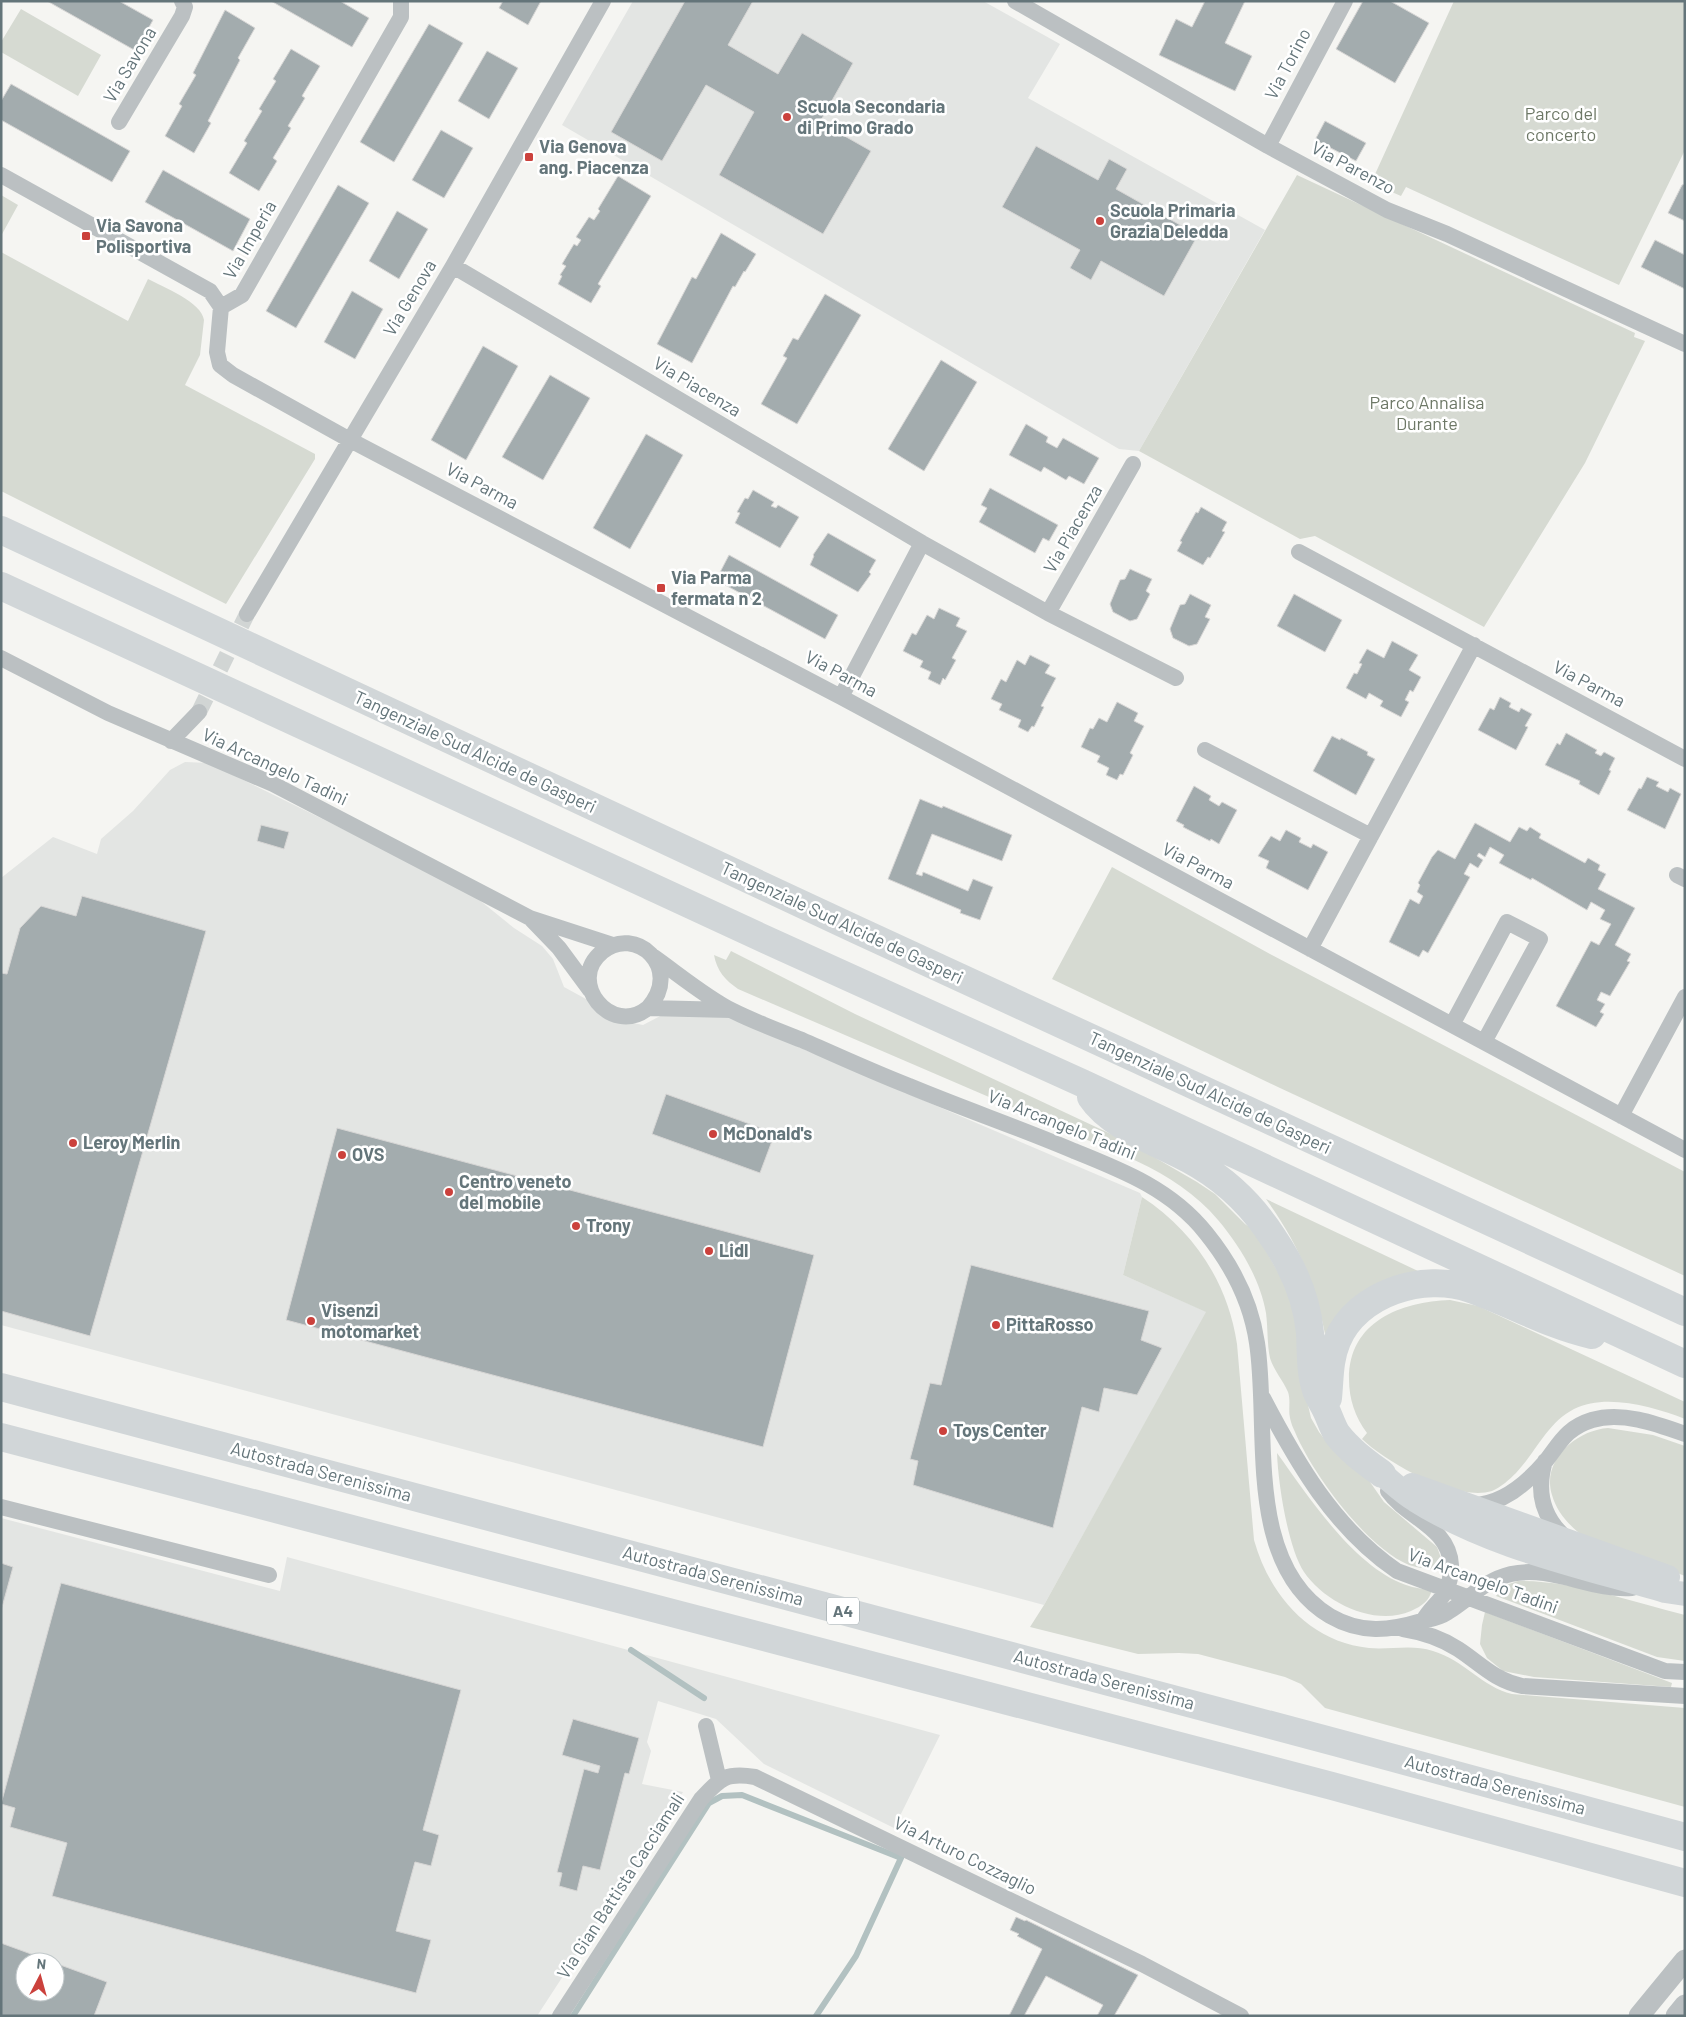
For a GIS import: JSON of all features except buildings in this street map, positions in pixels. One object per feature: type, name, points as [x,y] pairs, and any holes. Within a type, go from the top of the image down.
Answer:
[{"type":"highway","name":"Tangenziale Sud Alcide de Gasperi","points":[[1,530],[812,909],[1685,1312]]},
{"type":"highway","points":[[1,586],[771,942],[1082,1083],[1685,1364]]},
{"type":"highway","points":[[1082,1083],[1097,1106],[1109,1115],[1125,1126],[1200,1166],[1220,1180],[1254,1212],[1268,1230],[1292,1269],[1300,1289],[1310,1332],[1315,1388],[1318,1397],[1326,1409],[1336,1432],[1344,1443],[1361,1459],[1382,1474]]},
{"type":"highway","points":[[1326,1409],[1332,1352],[1345,1326],[1364,1307],[1376,1299],[1416,1285],[1443,1284],[1470,1289],[1554,1325],[1593,1336],[1645,1346]]},
{"type":"highway","name":"Autostrada Serenissima","points":[[1,1387],[1332,1741],[1685,1837]]},
{"type":"highway","points":[[1,1437],[1322,1783],[1685,1883]]},
{"type":"main road","points":[[1382,1474],[1669,1577],[1685,1586]]},
{"type":"main road","points":[[1382,1474],[1414,1500],[1480,1533],[1542,1556],[1650,1587],[1685,1594]]},
{"type":"street","name":"Via Savona","points":[[119,122],[182,16],[185,7],[182,1]]},
{"type":"street","name":"Via Imperia","points":[[221,307],[242,295],[401,17],[402,1]]},
{"type":"street","name":"Via Genova","points":[[247,614],[453,266],[604,1]]},
{"type":"street","name":"Via Parenzo","points":[[1015,1],[1268,146],[1388,210],[1447,234],[1685,344]]},
{"type":"street","name":"Via Torino","points":[[1268,146],[1345,1]]},
{"type":"street","points":[[1,175],[210,291],[221,307],[217,352],[220,365],[233,375],[350,440]]},
{"type":"street","name":"Via Piacenza","points":[[453,266],[922,543],[1048,613],[1176,678]]},
{"type":"street","name":"Via Parma","points":[[350,440],[841,697],[1685,1150]]},
{"type":"street","name":"Via Piacenza","points":[[1048,613],[1133,464]]},
{"type":"street","points":[[841,697],[922,543]]},
{"type":"street","name":"Via Parma","points":[[1299,552],[1685,758]]},
{"type":"street","points":[[1310,949],[1474,646]]},
{"type":"street","name":"Via Arcangelo Tadini","points":[[1,658],[108,713],[273,784],[530,918],[614,945],[629,943],[641,947],[730,1010],[910,1087],[1134,1175],[1164,1194],[1204,1229],[1234,1273],[1248,1306],[1259,1358],[1269,1508],[1278,1550],[1290,1574],[1311,1602],[1331,1616],[1365,1628],[1400,1628],[1422,1633],[1443,1641],[1469,1657],[1487,1672],[1510,1683],[1532,1687],[1685,1696]]},
{"type":"street","points":[[171,741],[199,712]]},
{"type":"street","points":[[1205,750],[1371,836]]},
{"type":"street","name":"Via Arcangelo Tadini","points":[[530,918],[559,948],[598,1003],[608,1012],[622,1016],[632,1016],[641,1014],[648,1008],[730,1010]]},
{"type":"street","points":[[1452,1025],[1507,922],[1540,939],[1484,1042]]},
{"type":"street","points":[[590,990],[589,976],[594,960],[602,951],[614,945]]},
{"type":"street","points":[[648,1008],[657,999],[662,984],[660,968],[654,957]]},
{"type":"street","points":[[1621,1116],[1685,997]]},
{"type":"street","name":"Via Arcangelo Tadini","points":[[1260,1393],[1306,1474],[1335,1514],[1362,1544],[1397,1571],[1665,1671],[1685,1672]]},
{"type":"street","points":[[1467,1504],[1480,1505],[1504,1498],[1515,1491],[1545,1461],[1564,1437],[1577,1426],[1592,1420],[1609,1417],[1642,1420],[1685,1434]]},
{"type":"street","points":[[1545,1461],[1540,1486],[1541,1498],[1550,1522],[1568,1540]]},
{"type":"street","points":[[1382,1474],[1387,1489],[1394,1500],[1436,1532],[1443,1540],[1451,1560],[1446,1591],[1427,1613],[1423,1621]]},
{"type":"street","points":[[1,1507],[268,1575]]},
{"type":"street","name":"Via Arcangelo Tadini","points":[[1400,1628],[1441,1616],[1481,1586],[1508,1575],[1523,1572],[1553,1575],[1606,1588],[1650,1587]]},
{"type":"street","points":[[706,1726],[719,1780]]},
{"type":"street","name":"Via Arturo Cozzaglio","points":[[719,1780],[736,1774],[755,1776],[1142,1964],[1241,2016]]},
{"type":"street","name":"Via Gian Battista Cacciamali","points":[[560,2016],[700,1799],[719,1780]]},
{"type":"street","points":[[1638,2016],[1685,1960]]},
{"type":"street","points":[[1676,2016],[1685,2005]]},
{"type":"shaded area","points":[[633,1],[983,1],[1060,44],[1028,98],[1265,230],[1139,451],[1119,449],[562,125]]},
{"type":"shaded area","points":[[185,762],[209,763],[467,890],[514,928],[542,946],[553,959],[564,987],[628,1022],[643,1025],[666,1013],[731,1018],[1140,1193],[1142,1197],[1123,1275],[1207,1312],[1044,1605],[1,1325],[1,878],[53,837],[97,854],[101,839],[133,811],[170,770]]},
{"type":"shaded area","points":[[1,1518],[280,1591],[287,1557],[940,1735],[894,1828],[764,1764],[716,1719],[658,1701],[647,1742],[651,1751],[642,1784],[683,1792],[537,2016],[1,2016]]},
{"type":"green space","name":"Parco del concerto","points":[[1454,1],[1685,1],[1685,150],[1619,285],[1406,187],[1401,196],[1371,183]]},
{"type":"green space","points":[[21,9],[101,55],[78,96],[1,52],[1,42]]},
{"type":"green space","name":"Parco Annalisa Durante","points":[[1297,175],[1635,333],[1634,337],[1645,341],[1585,463],[1484,627],[1315,536],[1300,539],[1139,451]]},
{"type":"green space","points":[[1,195],[18,205],[1,236]]},
{"type":"green space","points":[[1,252],[128,321],[148,279],[189,301],[202,313],[204,320],[200,355],[185,385],[315,454],[315,459],[226,604],[1,491]]},
{"type":"green space","points":[[1112,867],[1270,954],[1685,1172],[1685,1276],[1280,1088],[1052,979]]},
{"type":"green space","points":[[731,951],[855,1014],[1128,1142],[1215,1194],[1245,1224],[1254,1230],[1294,1300],[1305,1392],[1311,1418],[1319,1432],[1330,1446],[1370,1482],[1384,1502],[1437,1547],[1441,1558],[1439,1570],[1409,1565],[1376,1543],[1343,1508],[1314,1468],[1290,1420],[1288,1392],[1270,1358],[1266,1313],[1254,1275],[1234,1241],[1201,1202],[1181,1186],[1138,1161],[1045,1123],[1045,1121],[738,989],[722,975],[714,955],[726,960]]},
{"type":"green space","points":[[1142,1197],[1178,1226],[1193,1242],[1206,1260],[1226,1300],[1237,1344],[1254,1540],[1270,1579],[1295,1612],[1310,1625],[1328,1636],[1347,1644],[1369,1648],[1417,1648],[1444,1655],[1491,1686],[1512,1694],[1685,1708],[1685,1807],[1325,1708],[1301,1684],[1285,1677],[1198,1654],[1138,1654],[1030,1627],[1206,1312],[1123,1275]]},
{"type":"green space","points":[[1266,1199],[1418,1271],[1389,1279],[1364,1292],[1343,1310],[1325,1334],[1316,1297],[1303,1263],[1287,1231]]},
{"type":"green space","points":[[1450,1300],[1478,1306],[1685,1402],[1685,1419],[1645,1406],[1615,1402],[1587,1404],[1574,1409],[1556,1422],[1516,1473],[1502,1486],[1492,1491],[1477,1493],[1460,1491],[1442,1486],[1405,1469],[1373,1449],[1362,1439],[1367,1433],[1359,1421],[1350,1394],[1351,1359],[1358,1342],[1368,1329],[1381,1318],[1414,1305]]},
{"type":"green space","points":[[1608,1428],[1653,1435],[1685,1446],[1685,1576],[1584,1537],[1569,1524],[1557,1508],[1550,1482],[1552,1470],[1557,1459],[1564,1449],[1585,1434]]},
{"type":"green space","points":[[1277,1453],[1318,1509],[1351,1547],[1368,1563],[1387,1576],[1406,1585],[1432,1590],[1424,1603],[1411,1611],[1397,1615],[1367,1614],[1338,1602],[1313,1583],[1304,1572],[1293,1548],[1279,1481]]},
{"type":"green space","points":[[1518,1581],[1559,1584],[1580,1588],[1685,1615],[1685,1661],[1657,1657],[1496,1596],[1503,1586]]},
{"type":"green space","points":[[1485,1612],[1672,1683],[1671,1687],[1534,1677],[1503,1671],[1487,1658],[1480,1644]]},
{"type":"waterway","points":[[631,1650],[704,1698]]},
{"type":"waterway","points":[[573,2016],[709,1803],[722,1796],[742,1795],[901,1858],[856,1956],[816,2016]]},
{"type":"tunnel","points":[[199,712],[247,614]]},
{"type":"place","name":"Scuola Secondaria di Primo Grado","points":[[787,117]]},
{"type":"place","name":"Via Genova ang. Piacenza","points":[[529,157]]},
{"type":"place","name":"Scuola Primaria Grazia Deledda","points":[[1100,221]]},
{"type":"place","name":"Via Savona Polisportiva","points":[[86,236]]},
{"type":"place","name":"Via Parma fermata n 2","points":[[661,588]]},
{"type":"place","name":"McDonald's","points":[[713,1134]]},
{"type":"place","name":"Leroy Merlin","points":[[73,1143]]},
{"type":"place","name":"OVS","points":[[342,1155]]},
{"type":"place","name":"Centro veneto del mobile","points":[[449,1192]]},
{"type":"place","name":"Trony","points":[[576,1226]]},
{"type":"place","name":"Lidl","points":[[709,1251]]},
{"type":"place","name":"Visenzi motomarket","points":[[311,1321]]},
{"type":"place","name":"PittaRosso","points":[[996,1325]]},
{"type":"place","name":"Toys Center","points":[[943,1431]]}]
